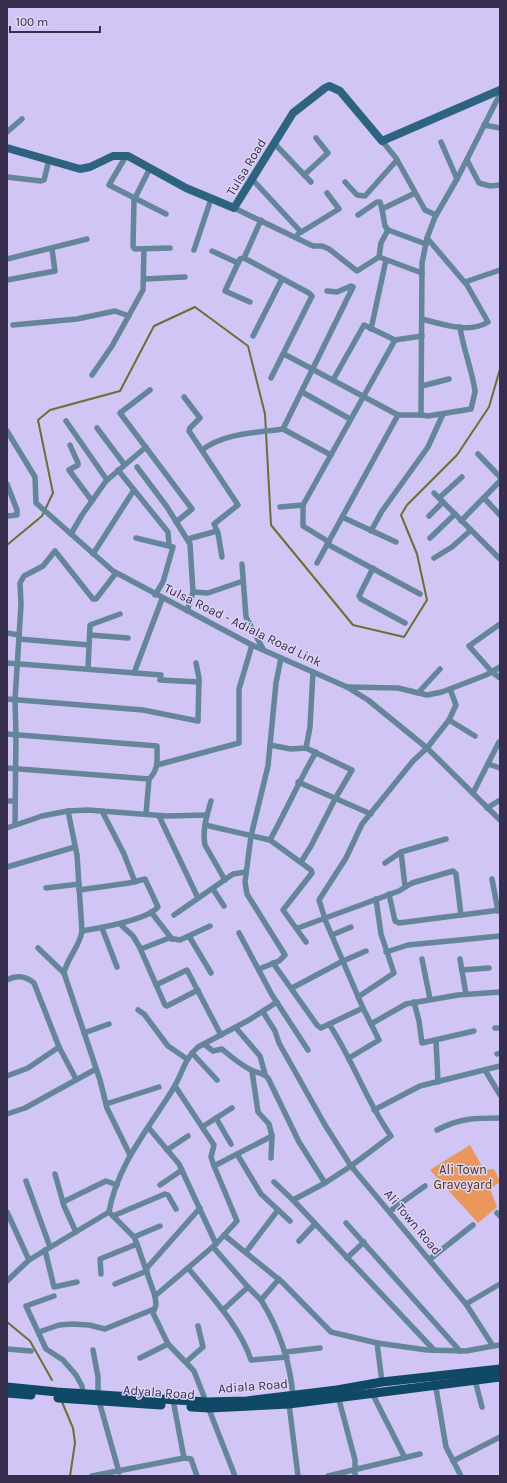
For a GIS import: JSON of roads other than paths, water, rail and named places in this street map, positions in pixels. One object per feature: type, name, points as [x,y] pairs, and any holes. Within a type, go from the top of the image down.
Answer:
[{"type":"main road","name":"Tulsa Road","points":[[126,156],[211,199],[234,208],[293,113],[329,86],[340,91],[382,141]]},
{"type":"main road","points":[[382,141],[500,90]]},
{"type":"main road","points":[[7,148],[65,166],[86,169],[113,156],[126,156]]},
{"type":"main road","name":"Adiala Road","points":[[7,1386],[82,1393],[98,1397],[209,1405],[247,1401],[291,1400],[338,1394],[367,1384],[435,1380],[500,1369]]},
{"type":"main road","points":[[338,1394],[372,1393],[435,1380],[475,1380],[500,1377]]},
{"type":"main road","name":"Adyala Road","points":[[7,1393],[98,1397],[174,1405],[209,1405]]},
{"type":"street","points":[[421,415],[422,273],[427,241],[436,215],[457,180],[500,94]]},
{"type":"street","points":[[7,132],[22,119]]},
{"type":"street","points":[[484,126],[500,128]]},
{"type":"street","points":[[304,175],[328,153],[316,138]]},
{"type":"street","name":"Tulsa Road","points":[[382,141],[396,159],[425,210],[436,215]]},
{"type":"street","points":[[441,142],[457,180]]},
{"type":"street","points":[[274,143],[311,182]]},
{"type":"street","points":[[126,156],[109,185],[166,214]]},
{"type":"street","points":[[345,182],[357,195],[364,196],[396,159]]},
{"type":"street","points":[[7,177],[41,181],[44,180],[49,160]]},
{"type":"street","points":[[467,160],[479,183],[490,186],[500,185]]},
{"type":"street","points":[[150,168],[135,198],[134,247],[135,249],[170,248]]},
{"type":"street","points":[[252,179],[301,232]]},
{"type":"street","points":[[294,236],[339,209],[327,193]]},
{"type":"street","points":[[382,209],[415,193]]},
{"type":"street","points":[[194,250],[211,199]]},
{"type":"street","points":[[358,215],[377,202],[380,202],[385,226],[388,230],[427,241],[465,282],[488,322],[479,328],[460,327],[422,319]]},
{"type":"street","points":[[234,208],[313,246],[322,246],[329,249],[357,271],[378,257],[381,242],[388,230]]},
{"type":"street","points":[[250,302],[225,290],[240,259],[244,258],[261,220]]},
{"type":"street","points":[[7,258],[52,249],[86,239]]},
{"type":"street","points":[[7,280],[55,271],[52,249]]},
{"type":"street","points":[[92,375],[112,346],[143,290],[144,249]]},
{"type":"street","points":[[212,251],[238,263]]},
{"type":"street","points":[[378,257],[422,273]]},
{"type":"street","points":[[244,258],[312,296],[271,378]]},
{"type":"street","points":[[371,329],[386,260]]},
{"type":"street","points":[[465,282],[500,270]]},
{"type":"street","points":[[144,279],[185,277]]},
{"type":"street","points":[[253,336],[282,278]]},
{"type":"street","points":[[282,429],[314,369],[353,287],[351,286],[337,292],[327,291]]},
{"type":"street","points":[[13,325],[77,319],[115,311],[129,316]]},
{"type":"street","points":[[333,380],[364,325],[395,340],[422,336]]},
{"type":"street","points":[[284,354],[398,415],[428,416],[443,414],[471,409],[475,391],[470,368],[462,345],[460,327]]},
{"type":"street","points":[[395,340],[362,396],[303,505],[303,526],[328,543],[420,594]]},
{"type":"street","points":[[422,386],[449,379]]},
{"type":"street","points":[[150,390],[120,413],[192,509],[176,522]]},
{"type":"street","points":[[302,392],[350,419]]},
{"type":"street","points":[[184,397],[200,418],[189,430],[238,505],[214,524],[217,531],[222,557]]},
{"type":"street","points":[[371,531],[382,511],[428,447],[443,414]]},
{"type":"street","points":[[317,563],[398,415]]},
{"type":"street","points":[[66,421],[107,480]]},
{"type":"street","points":[[97,428],[124,464]]},
{"type":"street","points":[[202,450],[212,442],[225,438],[282,429],[331,455]]},
{"type":"street","name":"Tulsa Road - Adiala Road Link","points":[[7,431],[35,477],[36,503],[116,573],[162,599],[252,645],[347,687],[368,700],[427,748],[500,820]]},
{"type":"street","points":[[70,445],[78,465],[69,470],[92,501]]},
{"type":"street","points":[[71,534],[107,480],[124,464],[146,447]]},
{"type":"street","points":[[478,454],[500,477]]},
{"type":"street","points":[[137,467],[190,544],[193,592],[187,611]]},
{"type":"street","points":[[118,470],[168,532],[169,545]]},
{"type":"street","points":[[429,516],[462,477]]},
{"type":"street","points":[[461,521],[500,481]]},
{"type":"street","points":[[7,484],[17,510],[17,515],[7,516]]},
{"type":"street","points":[[93,554],[134,490]]},
{"type":"street","points":[[434,493],[500,559]]},
{"type":"street","points":[[484,498],[500,515]]},
{"type":"street","points":[[280,507],[303,505]]},
{"type":"street","points":[[430,538],[455,514]]},
{"type":"street","points":[[342,517],[396,542]]},
{"type":"street","points":[[434,558],[452,547],[470,530]]},
{"type":"street","points":[[188,539],[217,531]]},
{"type":"street","points":[[136,538],[172,546],[173,549],[163,582],[155,595]]},
{"type":"street","points":[[14,825],[16,770],[15,700],[21,606],[20,583],[24,576],[43,566],[55,551],[93,599],[96,599],[116,573]]},
{"type":"street","points":[[242,564],[246,617],[263,650]]},
{"type":"street","points":[[372,568],[359,596],[361,599],[404,623]]},
{"type":"street","points":[[193,592],[208,593],[243,581]]},
{"type":"street","points":[[134,673],[162,599]]},
{"type":"street","points":[[88,670],[91,623],[120,614]]},
{"type":"street","points":[[500,624],[469,646],[492,672],[500,678]]},
{"type":"street","points":[[7,633],[19,637],[89,645]]},
{"type":"street","points":[[90,635],[128,638]]},
{"type":"street","points":[[157,765],[239,743],[239,689],[252,645]]},
{"type":"street","points":[[259,969],[282,959],[285,955],[247,894],[245,882],[252,836],[268,766],[276,683],[281,658]]},
{"type":"street","points":[[7,663],[161,675],[160,680],[199,682]]},
{"type":"street","points":[[7,699],[143,710],[198,721],[199,682],[196,663]]},
{"type":"street","points":[[347,687],[398,688],[427,695],[450,689],[492,672],[500,667]]},
{"type":"street","points":[[418,693],[440,669]]},
{"type":"street","points":[[306,748],[310,727],[313,672]]},
{"type":"street","points":[[349,1058],[379,1040],[358,997],[319,900],[346,858],[362,824],[413,761],[427,748],[449,720],[456,705],[450,689]]},
{"type":"street","points":[[449,720],[475,736]]},
{"type":"street","points":[[7,734],[157,746],[157,765],[152,776],[148,779],[146,814]]},
{"type":"street","points":[[473,794],[499,742]]},
{"type":"street","points":[[270,745],[291,749],[306,748],[352,770],[335,799],[312,846],[301,862]]},
{"type":"street","points":[[270,840],[286,811],[298,782],[316,752]]},
{"type":"street","points":[[488,764],[500,768]]},
{"type":"street","points":[[7,768],[16,770],[148,779]]},
{"type":"street","points":[[298,782],[371,814]]},
{"type":"street","points":[[487,808],[500,800]]},
{"type":"street","points":[[7,801],[15,801]]},
{"type":"street","points":[[211,801],[205,825],[205,845],[225,880]]},
{"type":"street","points":[[7,828],[68,811],[102,811],[159,816],[207,815]]},
{"type":"street","points":[[68,811],[75,847],[82,931],[81,937],[65,966],[64,973],[106,1104],[130,1155]]},
{"type":"street","points":[[102,811],[124,854],[135,882]]},
{"type":"street","points":[[159,816],[198,898]]},
{"type":"street","points":[[205,825],[270,840],[311,870],[312,873],[282,910],[298,928],[306,942]]},
{"type":"street","points":[[385,863],[401,852],[446,839]]},
{"type":"street","points":[[7,867],[75,847]]},
{"type":"street","points":[[401,852],[405,886]]},
{"type":"street","points":[[298,928],[389,894],[405,886],[453,870],[456,874],[461,915]]},
{"type":"street","points":[[174,915],[233,874],[246,872]]},
{"type":"street","points":[[46,888],[79,887],[135,882],[142,879],[146,881],[158,907],[151,912],[120,924],[82,931]]},
{"type":"street","points":[[389,894],[397,923],[499,911],[492,879]]},
{"type":"street","points":[[213,889],[224,906]]},
{"type":"street","points":[[358,997],[394,973],[381,934],[376,899]]},
{"type":"street","points":[[151,912],[172,939],[178,941],[210,926]]},
{"type":"street","points":[[120,924],[133,936],[140,949],[156,985],[162,1003],[167,1006],[198,990]]},
{"type":"street","points":[[332,934],[351,927]]},
{"type":"street","points":[[102,928],[117,967]]},
{"type":"street","points":[[239,933],[277,1002],[308,1050]]},
{"type":"street","points":[[189,936],[211,973]]},
{"type":"street","points":[[386,952],[408,945],[500,936]]},
{"type":"street","points":[[140,949],[172,939]]},
{"type":"street","points":[[38,948],[64,973]]},
{"type":"street","points":[[292,988],[343,961],[366,952]]},
{"type":"street","points":[[422,959],[430,999]]},
{"type":"street","points":[[460,959],[466,994]]},
{"type":"street","points":[[273,963],[317,1025],[321,1028],[363,1008]]},
{"type":"street","points":[[462,970],[489,968]]},
{"type":"street","points":[[156,985],[187,970],[222,1035]]},
{"type":"street","points":[[7,980],[12,977],[22,977],[34,983],[59,1047],[76,1080]]},
{"type":"street","points":[[371,1024],[406,1004],[414,1002],[466,994],[500,992]]},
{"type":"street","points":[[235,1476],[209,1405],[194,1371],[168,1344],[153,1313],[155,1296],[147,1270],[134,1237],[111,1214],[111,1200],[130,1155],[175,1086],[187,1059],[192,1053],[204,1044],[236,1028],[277,1002]]},
{"type":"street","points":[[414,1002],[419,1020],[421,1041],[424,1043],[474,1031]]},
{"type":"street","points":[[138,1010],[144,1014],[168,1046],[187,1059]]},
{"type":"street","name":"Ali Town Road","points":[[263,1012],[275,1031],[279,1043],[325,1125],[351,1166],[466,1304],[493,1346]]},
{"type":"street","points":[[84,1033],[109,1024]]},
{"type":"street","points":[[293,1200],[351,1166],[391,1136],[378,1118],[349,1058],[329,1024]]},
{"type":"street","points":[[236,1028],[260,1056],[265,1074],[299,1142],[324,1183]]},
{"type":"street","points":[[436,1040],[438,1082]]},
{"type":"street","points":[[204,1044],[213,1051],[222,1049],[252,1071],[265,1074]]},
{"type":"street","points":[[7,1076],[28,1068],[59,1047]]},
{"type":"street","points":[[192,1053],[217,1080]]},
{"type":"street","points":[[374,1110],[420,1086],[500,1066]]},
{"type":"street","points":[[7,1114],[26,1108],[96,1069]]},
{"type":"street","points":[[485,1070],[500,1095]]},
{"type":"street","points":[[252,1071],[258,1112],[269,1124],[272,1136],[271,1158]]},
{"type":"street","points":[[155,1296],[215,1246],[237,1221],[214,1166],[212,1157],[214,1145],[175,1086]]},
{"type":"street","points":[[106,1104],[158,1087]]},
{"type":"street","points":[[202,1127],[232,1108]]},
{"type":"street","points":[[216,1118],[231,1144]]},
{"type":"street","points":[[437,1130],[455,1121],[478,1118],[500,1118]]},
{"type":"street","points":[[148,1127],[182,1170],[200,1208],[215,1246],[248,1287],[261,1300],[270,1313],[286,1354],[291,1377],[291,1400],[298,1476]]},
{"type":"street","points":[[167,1150],[188,1136]]},
{"type":"street","points":[[214,1166],[272,1136]]},
{"type":"street","points":[[237,1154],[261,1194],[290,1221]]},
{"type":"street","points":[[160,1185],[182,1170]]},
{"type":"street","points":[[55,1174],[63,1202],[76,1232]]},
{"type":"street","points":[[26,1181],[48,1248],[54,1287],[77,1282]]},
{"type":"street","points":[[63,1202],[106,1181],[117,1185]]},
{"type":"street","points":[[274,1182],[316,1224],[434,1350]]},
{"type":"street","points":[[390,1211],[425,1186]]},
{"type":"street","points":[[7,1281],[29,1260],[76,1232],[111,1214],[165,1194],[176,1209]]},
{"type":"street","points":[[115,1284],[147,1270],[200,1208]]},
{"type":"street","points":[[246,1252],[278,1210]]},
{"type":"street","points":[[7,1212],[9,1222],[29,1260]]},
{"type":"street","points":[[346,1223],[460,1351]]},
{"type":"street","points":[[299,1241],[316,1224]]},
{"type":"street","points":[[430,1259],[473,1225]]},
{"type":"street","points":[[134,1237],[160,1226]]},
{"type":"street","points":[[224,1235],[279,1279],[331,1332],[377,1343],[434,1350],[460,1351],[500,1345]]},
{"type":"street","points":[[347,1258],[364,1242]]},
{"type":"street","points":[[101,1274],[100,1259],[137,1244]]},
{"type":"street","points":[[188,1268],[223,1310],[248,1351],[251,1360],[320,1348]]},
{"type":"street","points":[[261,1300],[279,1279]]},
{"type":"street","points":[[466,1304],[500,1284]]},
{"type":"street","points":[[223,1310],[248,1287]]},
{"type":"street","points":[[54,1296],[26,1306],[46,1349],[63,1360],[76,1375],[82,1386],[82,1393]]},
{"type":"street","points":[[39,1332],[72,1324],[89,1325],[105,1329],[154,1309]]},
{"type":"street","points":[[186,1362],[203,1347],[198,1326]]},
{"type":"street","points":[[377,1343],[382,1382]]},
{"type":"street","points":[[140,1358],[168,1344]]},
{"type":"street","points":[[7,1348],[32,1351]]},
{"type":"street","points":[[93,1350],[98,1376],[98,1397],[119,1472]]},
{"type":"street","points":[[435,1380],[446,1447],[461,1476]]},
{"type":"street","points":[[475,1380],[482,1407]]},
{"type":"street","points":[[367,1384],[405,1458]]},
{"type":"street","points":[[338,1394],[356,1468],[355,1476]]},
{"type":"street","points":[[174,1405],[184,1458]]},
{"type":"street","points":[[453,1461],[500,1436]]},
{"type":"street","points":[[328,1476],[356,1468],[420,1454]]},
{"type":"street","points":[[95,1476],[184,1458],[191,1460],[197,1476]]},
{"type":"waterway","points":[[7,545],[42,516],[53,493],[38,420],[50,410],[120,391],[154,326],[195,307],[248,346],[265,414],[271,525],[353,625],[404,637],[427,600],[417,554],[401,515],[407,505],[457,455],[489,407],[500,369]]},
{"type":"waterway","points":[[7,1322],[30,1341],[52,1380]]},
{"type":"waterway","points":[[62,1402],[73,1428],[75,1443],[70,1476]]},
{"type":"park label","name":"Ali Town Graveyard","points":[[463,1176]]}]
